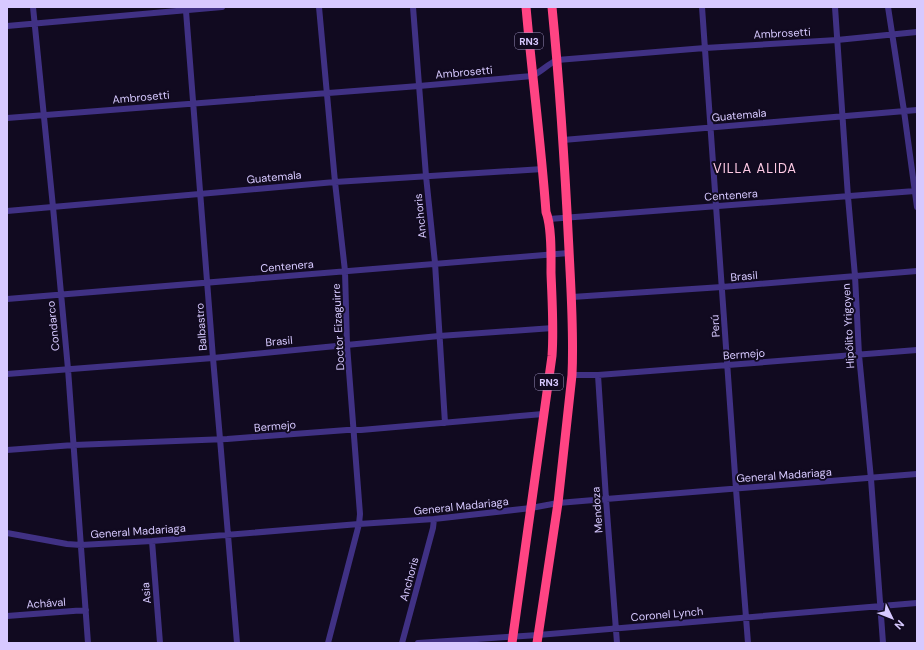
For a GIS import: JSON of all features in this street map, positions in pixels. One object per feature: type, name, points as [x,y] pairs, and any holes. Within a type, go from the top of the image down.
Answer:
[{"type":"highway","name":"RN3","points":[[513,640],[552,356],[553,328],[549,219],[546,212],[526,7]]},
{"type":"highway","name":"RN3","points":[[537,639],[558,503],[573,357],[568,218],[552,7]]},
{"type":"street","name":"Condarco","points":[[32,7],[68,369],[88,643]]},
{"type":"street","points":[[7,26],[222,7]]},
{"type":"street","name":"Doctor Eizaguirre","points":[[319,7],[335,182],[345,271],[348,345],[360,514],[359,524],[328,643]]},
{"type":"street","name":"Anchoris","points":[[413,7],[426,176],[435,263],[445,422]]},
{"type":"street","name":"Perú","points":[[702,7],[748,643]]},
{"type":"street","name":"Hipólito Yrigoyen","points":[[835,7],[855,276],[859,355],[871,479],[883,643]]},
{"type":"street","points":[[888,7],[917,207]]},
{"type":"street","name":"Balbastro","points":[[186,10],[236,643]]},
{"type":"street","name":"Ambrosetti","points":[[7,118],[532,76],[557,60],[705,48],[837,40],[917,32]]},
{"type":"street","name":"Guatemala","points":[[563,140],[917,110]]},
{"type":"street","name":"Guatemala","points":[[7,211],[335,182],[542,169]]},
{"type":"street","name":"Centenera","points":[[549,219],[915,191]]},
{"type":"street","name":"Centenera","points":[[7,300],[435,263],[569,253]]},
{"type":"street","name":"Brasil","points":[[572,297],[722,287],[917,271]]},
{"type":"street","name":"Brasil","points":[[7,374],[213,358],[439,336],[553,328]]},
{"type":"street","name":"Bermejo","points":[[572,375],[598,375],[917,350]]},
{"type":"street","name":"Mendoza","points":[[598,375],[616,643]]},
{"type":"street","name":"Bermejo","points":[[7,450],[74,445],[220,439],[361,430],[544,414]]},
{"type":"street","name":"General Madariaga","points":[[7,533],[67,544],[81,545],[152,541],[359,524],[434,520],[531,508],[558,503],[871,479],[917,474]]},
{"type":"street","name":"Anchoris","points":[[402,643],[434,520]]},
{"type":"street","name":"Asia","points":[[152,541],[160,643]]},
{"type":"street","name":"Coronel Lynch","points":[[418,643],[537,639],[615,628],[917,603]]},
{"type":"street","name":"Achával","points":[[7,616],[86,610]]},
{"type":"district","name":"VILLA ALIDA","points":[[755,168]]}]
